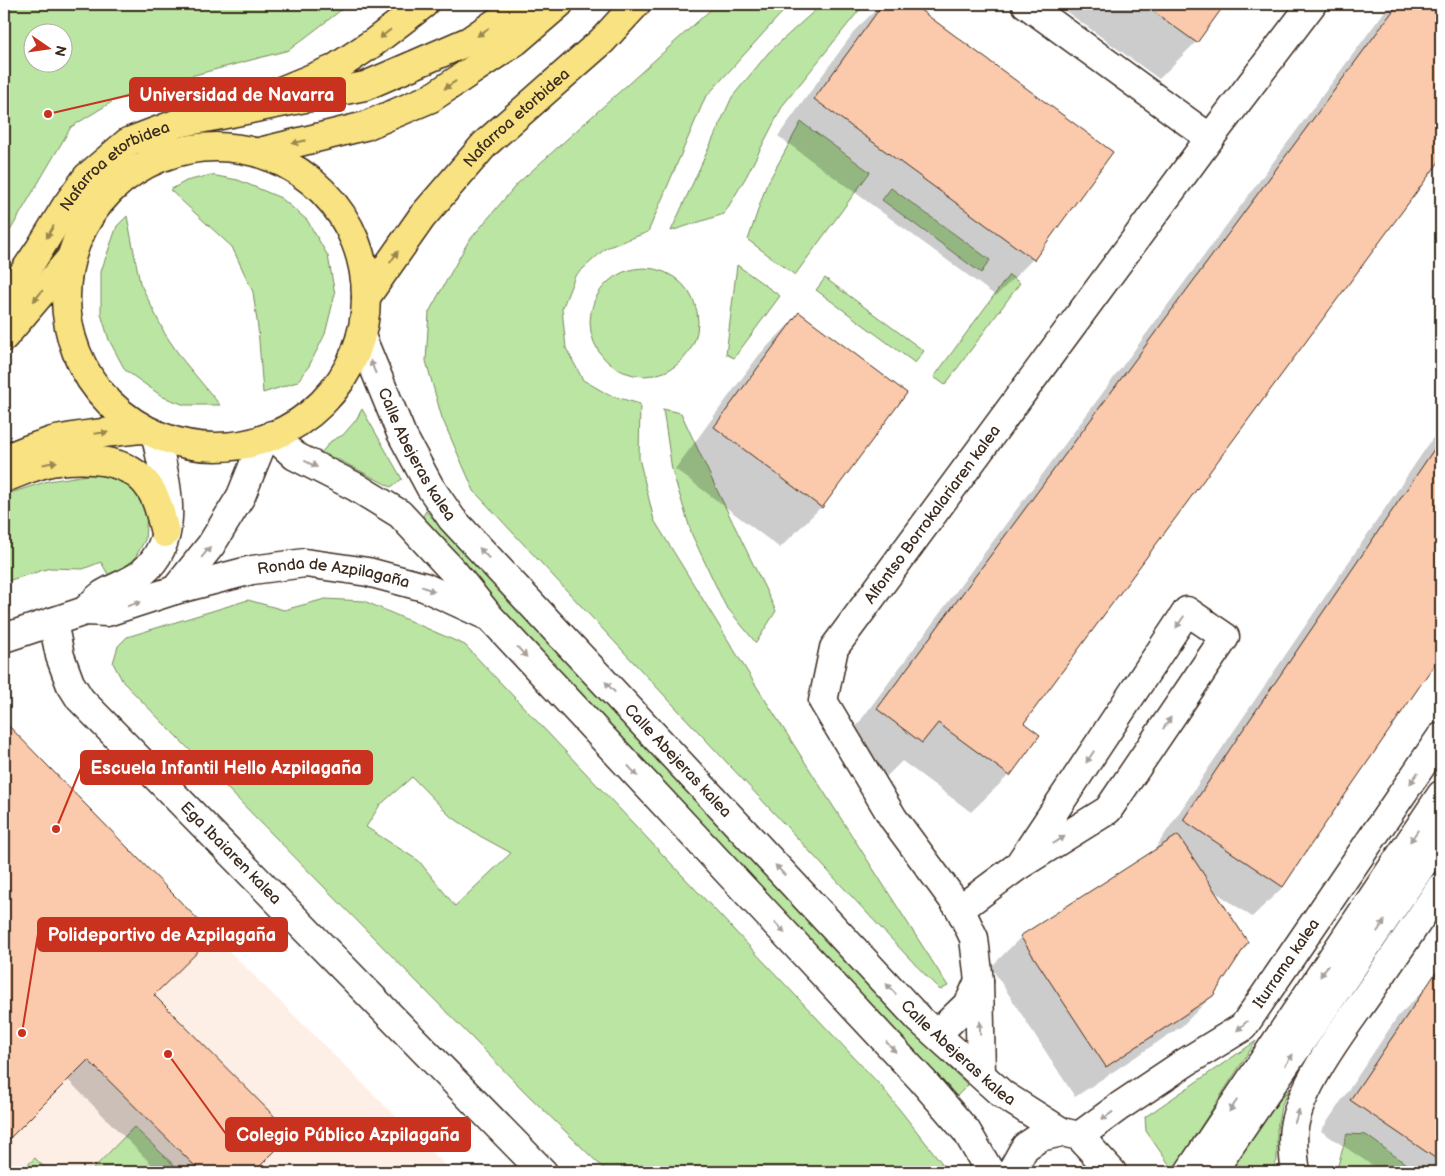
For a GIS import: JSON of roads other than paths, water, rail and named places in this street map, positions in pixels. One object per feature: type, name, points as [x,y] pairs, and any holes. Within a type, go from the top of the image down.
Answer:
[{"type":"main road","points":[[221,115],[334,69],[373,43],[424,4]]},
{"type":"main road","name":"Nafarroa etorbidea","points":[[4,302],[40,250],[66,206],[88,177],[128,142],[178,123],[365,86],[469,41],[523,4]]},
{"type":"main road","points":[[259,152],[365,126],[431,98],[516,41],[559,4]]},
{"type":"main road","name":"Nafarroa etorbidea","points":[[602,41],[636,4]]},
{"type":"main road","name":"Nafarroa etorbidea","points":[[366,297],[422,216],[485,144],[602,41],[654,4]]},
{"type":"main road","points":[[4,337],[70,259],[87,219],[107,190],[141,166],[181,150],[227,146],[259,152],[286,163],[312,180],[339,210],[359,251],[366,297],[361,336],[341,381],[325,401],[307,417],[268,437],[228,447],[191,446],[149,432],[104,398],[77,356],[65,309],[70,259]]},
{"type":"main road","points":[[4,459],[28,449],[66,438],[95,433],[149,432]]},
{"type":"main road","points":[[4,478],[50,462],[74,460],[104,461],[122,466],[142,479],[149,487],[156,500],[165,533]]},
{"type":"street","points":[[1026,4],[1210,138]]},
{"type":"street","name":"Alfontso Borrokalariaren kalea","points":[[981,1074],[979,981],[974,938],[960,909],[893,818],[823,701],[834,648],[1210,138],[1312,4]]},
{"type":"street","name":"Calle Abejeras kalea","points":[[361,336],[401,433],[430,487],[452,519],[919,1019],[1002,1094],[1070,1134],[1112,1172]]},
{"type":"street","name":"Ronda de Azpilagaña","points":[[85,611],[101,596],[133,580],[152,563],[162,544],[168,523],[168,492],[149,432]]},
{"type":"street","points":[[175,590],[212,545],[241,496],[268,437],[295,456],[356,487],[400,514],[453,571],[489,616],[922,1080],[967,1132],[990,1172]]},
{"type":"street","name":"Ronda de Azpilagaña","points":[[4,638],[85,611],[107,612],[175,590],[252,570],[305,563],[368,572],[424,587],[489,616]]},
{"type":"street","points":[[960,909],[1018,866],[1108,810],[1226,637],[1187,611],[1018,866]]},
{"type":"street","name":"Ega Ibaiaren kalea","points":[[53,622],[60,656],[70,683],[80,699],[544,1172]]},
{"type":"street","name":"Iturrama kalea","points":[[1011,1172],[1025,1147],[1040,1137],[1070,1134],[1243,1027],[1441,737]]},
{"type":"street","points":[[1189,1172],[1441,795]]},
{"type":"street","points":[[1212,1172],[1441,837]]},
{"type":"street","points":[[1293,1170],[1293,1127],[1310,1084],[1341,1033],[1441,887]]},
{"type":"street","points":[[937,1034],[969,1003],[979,981]]},
{"type":"place","name":"Universidad de Navarra","points":[[48,114]]},
{"type":"place","name":"Escuela Infantil Hello Azpilagaña","points":[[56,829]]},
{"type":"place","name":"Polideportivo de Azpilagaña","points":[[22,1033]]},
{"type":"place","name":"Colegio Público Azpilagaña","points":[[168,1054]]}]
